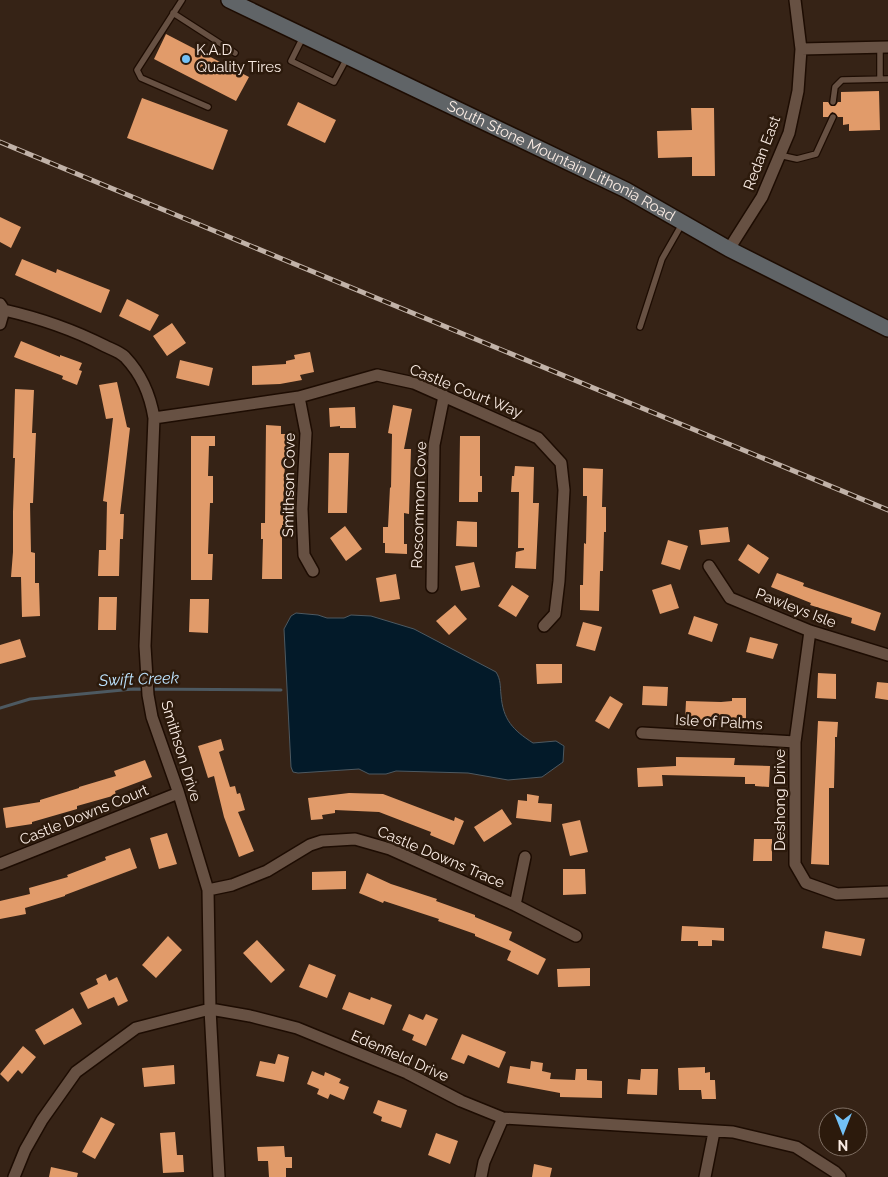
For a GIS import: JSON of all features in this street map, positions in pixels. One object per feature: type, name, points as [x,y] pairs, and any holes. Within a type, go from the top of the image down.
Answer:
[{"type":"main road","name":"South Stone Mountain Lithonia Road","points":[[229,0],[626,190],[729,248],[888,329]]},
{"type":"street","name":"Redan East","points":[[729,248],[762,197],[789,133],[798,92],[801,48],[795,0]]},
{"type":"street","points":[[801,48],[884,47]]},
{"type":"street","points":[[0,324],[2,307]]},
{"type":"street","name":"Smithson Drive","points":[[2,307],[80,333],[123,355],[142,380],[150,398],[154,418],[145,646],[148,695],[152,717],[178,791],[208,890],[210,1009],[219,1177]]},
{"type":"street","name":"Castle Court Way","points":[[154,418],[299,397],[377,374],[414,382],[538,438],[560,463],[564,490],[559,581],[555,614],[544,626]]},
{"type":"street","name":"Roscommon Cove","points":[[432,587],[434,445],[444,396]]},
{"type":"street","name":"Smithson Cove","points":[[299,397],[306,433],[302,509],[304,555],[313,571]]},
{"type":"street","name":"Pawleys Isle","points":[[709,566],[730,598],[810,631],[888,655]]},
{"type":"street","name":"Deshong Drive","points":[[810,631],[795,742],[794,864],[806,883],[837,894],[888,892]]},
{"type":"street","name":"Isle of Palms","points":[[642,733],[795,742]]},
{"type":"street","name":"Castle Downs Court","points":[[0,864],[176,794],[178,791]]},
{"type":"street","name":"Castle Downs Trace","points":[[208,890],[232,885],[267,871],[310,845],[322,841],[355,839],[390,849],[515,905],[576,936]]},
{"type":"street","points":[[515,905],[525,857]]},
{"type":"street","name":"Edenfield Drive","points":[[14,1177],[25,1150],[42,1120],[76,1072],[136,1028],[210,1009],[250,1016],[297,1028],[407,1073],[462,1101],[503,1118],[733,1132],[796,1147],[840,1177]]},
{"type":"street","points":[[481,1177],[484,1162],[503,1118]]},
{"type":"street","points":[[705,1177],[714,1132]]},
{"type":"lane","points":[[182,0],[137,70],[141,78],[208,107]]},
{"type":"lane","points":[[173,13],[235,53]]},
{"type":"lane","points":[[304,36],[291,61],[334,82],[348,56]]},
{"type":"lane","points":[[880,79],[884,47]]},
{"type":"lane","points":[[833,102],[835,88],[842,80],[888,79]]},
{"type":"lane","points":[[779,155],[797,159],[816,154],[833,117]]},
{"type":"lane","points":[[640,326],[662,259],[683,222]]},
{"type":"water","points":[[296,613],[318,615],[327,618],[344,618],[351,615],[371,616],[414,629],[496,672],[500,680],[502,704],[510,724],[533,743],[556,741],[564,746],[563,762],[542,777],[508,780],[468,773],[396,771],[386,774],[369,774],[359,769],[293,772],[291,767],[284,629],[291,616]]},
{"type":"building","points":[[166,34],[249,77],[236,101],[154,59]]},
{"type":"building","points":[[879,91],[880,130],[849,131],[849,124],[843,125],[843,117],[838,117],[832,112],[828,117],[823,117],[823,102],[828,102],[831,106],[835,106],[838,102],[841,102],[841,92]]},
{"type":"building","points":[[142,98],[228,130],[213,170],[127,138]]},
{"type":"building","points":[[298,102],[336,120],[325,143],[287,125]]},
{"type":"building","points":[[691,108],[714,108],[715,176],[692,176],[692,157],[658,158],[657,131],[692,130]]},
{"type":"building","points":[[0,217],[21,227],[11,248],[0,242]]},
{"type":"building","points":[[22,259],[56,273],[57,269],[110,290],[101,313],[15,275]]},
{"type":"building","points":[[127,299],[159,315],[150,331],[119,316]]},
{"type":"building","points":[[172,323],[186,343],[167,356],[153,336]]},
{"type":"building","points":[[21,341],[60,357],[60,355],[82,363],[79,370],[82,371],[77,385],[62,379],[63,376],[14,357]]},
{"type":"building","points":[[310,352],[314,372],[300,375],[302,380],[280,384],[252,385],[252,366],[286,364],[286,361],[295,359],[294,355]]},
{"type":"building","points":[[180,360],[213,368],[209,386],[176,378]]},
{"type":"building","points":[[117,382],[127,427],[130,428],[120,514],[124,514],[123,539],[120,539],[119,576],[98,576],[99,550],[106,550],[107,502],[103,501],[113,418],[106,419],[99,385]]},
{"type":"building","points":[[15,389],[34,390],[32,433],[36,433],[33,503],[30,503],[31,552],[35,553],[35,583],[39,583],[40,616],[22,617],[21,577],[11,577]]},
{"type":"building","points":[[393,405],[412,409],[404,449],[411,449],[409,514],[404,513],[404,544],[407,544],[407,554],[385,553],[385,543],[383,543],[383,527],[388,527],[391,488],[392,434],[388,433]]},
{"type":"building","points":[[355,407],[356,428],[330,427],[329,408]]},
{"type":"building","points":[[266,425],[281,426],[281,434],[286,434],[283,515],[286,515],[285,525],[282,525],[282,579],[262,579],[263,539],[261,539],[261,523],[265,523]]},
{"type":"building","points":[[191,436],[215,436],[215,446],[209,446],[208,476],[213,476],[213,503],[210,503],[208,554],[213,554],[212,580],[191,580]]},
{"type":"building","points":[[460,436],[480,436],[482,492],[478,492],[478,502],[459,502]]},
{"type":"building","points":[[329,453],[349,453],[347,513],[328,513]]},
{"type":"building","points":[[515,466],[534,467],[533,503],[539,503],[536,569],[515,568],[516,552],[524,550],[524,548],[518,548],[519,492],[511,492]]},
{"type":"building","points":[[583,468],[603,469],[602,507],[606,507],[606,532],[604,532],[603,571],[600,571],[599,611],[580,610],[580,585],[583,585],[584,543],[586,544],[587,496],[583,496]]},
{"type":"building","points":[[457,521],[477,522],[477,547],[456,546]]},
{"type":"building","points":[[345,526],[362,549],[346,561],[330,538]]},
{"type":"building","points":[[728,527],[730,542],[701,545],[699,530]]},
{"type":"building","points":[[668,540],[688,546],[680,570],[661,564]]},
{"type":"building","points":[[748,544],[769,558],[759,574],[738,560]]},
{"type":"building","points":[[474,562],[480,587],[461,591],[455,566]]},
{"type":"building","points":[[777,573],[804,583],[803,586],[881,613],[875,631],[851,623],[852,618],[810,605],[811,603],[771,587]]},
{"type":"building","points":[[396,574],[400,599],[380,602],[376,578]]},
{"type":"building","points":[[671,584],[679,608],[660,614],[652,590]]},
{"type":"building","points":[[512,585],[529,596],[516,617],[498,606]]},
{"type":"building","points":[[99,597],[117,597],[116,630],[98,630]]},
{"type":"building","points":[[190,599],[209,599],[208,633],[189,632]]},
{"type":"building","points":[[455,605],[467,619],[449,635],[436,621]]},
{"type":"building","points":[[694,616],[718,624],[712,642],[688,634]]},
{"type":"building","points":[[583,622],[602,627],[595,651],[576,646]]},
{"type":"building","points":[[750,637],[778,644],[773,659],[746,652]]},
{"type":"building","points":[[20,639],[26,657],[0,664],[0,645]]},
{"type":"building","points":[[536,664],[562,664],[562,683],[537,684]]},
{"type":"building","points":[[818,673],[836,674],[836,699],[817,698]]},
{"type":"building","points":[[877,682],[888,683],[888,700],[875,698]]},
{"type":"building","points":[[643,686],[668,687],[667,706],[642,705]]},
{"type":"building","points":[[610,696],[623,704],[609,729],[595,721]]},
{"type":"building","points":[[732,698],[746,698],[746,719],[685,720],[686,701],[721,702],[732,701]]},
{"type":"building","points":[[818,721],[838,722],[837,737],[835,737],[834,788],[829,788],[829,865],[811,864]]},
{"type":"building","points":[[221,739],[224,750],[219,752],[230,787],[235,786],[237,794],[240,793],[245,810],[238,812],[254,851],[239,857],[224,817],[214,776],[208,778],[198,746]]},
{"type":"building","points":[[676,757],[735,758],[734,765],[770,766],[769,787],[745,784],[745,777],[662,775],[663,786],[638,787],[637,768],[676,766]]},
{"type":"building","points":[[145,760],[152,777],[115,791],[116,795],[77,806],[77,809],[32,822],[32,824],[6,828],[3,808],[40,802],[40,800],[116,776],[114,771]]},
{"type":"building","points":[[349,793],[383,794],[454,821],[455,817],[464,821],[454,845],[430,835],[431,832],[379,812],[335,810],[335,813],[322,815],[323,819],[311,820],[308,798]]},
{"type":"building","points":[[527,794],[539,796],[538,803],[552,804],[551,822],[516,818],[518,800],[527,801]]},
{"type":"building","points":[[502,809],[512,824],[484,842],[474,827]]},
{"type":"building","points":[[580,820],[588,852],[570,856],[562,824]]},
{"type":"building","points":[[167,833],[177,864],[159,869],[150,838]]},
{"type":"building","points":[[754,839],[772,839],[772,861],[753,861]]},
{"type":"building","points":[[130,848],[137,868],[65,896],[25,908],[26,914],[0,919],[0,901],[30,894],[29,888],[68,877],[67,875],[106,860],[105,857]]},
{"type":"building","points":[[563,869],[585,869],[586,894],[563,895]]},
{"type":"building","points":[[346,871],[346,889],[312,890],[312,872]]},
{"type":"building","points":[[367,873],[391,884],[437,899],[436,901],[475,915],[475,917],[512,932],[509,940],[546,959],[538,975],[507,960],[511,951],[475,936],[475,934],[438,921],[439,919],[384,901],[383,903],[359,893]]},
{"type":"building","points":[[682,926],[724,928],[724,941],[712,940],[712,946],[698,946],[698,941],[681,941]]},
{"type":"building","points":[[825,931],[865,939],[861,956],[822,948]]},
{"type":"building","points":[[168,936],[182,950],[156,978],[142,965]]},
{"type":"building","points":[[257,940],[285,970],[271,983],[243,953]]},
{"type":"building","points":[[309,964],[336,975],[327,998],[299,987]]},
{"type":"building","points":[[590,968],[590,986],[558,987],[557,969]]},
{"type":"building","points":[[106,974],[109,981],[117,977],[128,1001],[118,1006],[114,997],[88,1009],[80,993],[98,984],[96,979]]},
{"type":"building","points":[[349,992],[370,1000],[371,997],[392,1005],[384,1025],[342,1009]]},
{"type":"building","points":[[73,1008],[82,1024],[44,1045],[35,1030]]},
{"type":"building","points":[[409,1014],[423,1020],[426,1014],[438,1019],[426,1046],[412,1040],[414,1035],[402,1030]]},
{"type":"building","points":[[462,1034],[506,1052],[499,1068],[468,1055],[464,1064],[451,1059]]},
{"type":"building","points":[[23,1046],[36,1057],[22,1074],[18,1070],[8,1082],[0,1074]]},
{"type":"building","points":[[278,1054],[289,1057],[284,1082],[256,1076],[260,1061],[275,1064]]},
{"type":"building","points":[[531,1061],[543,1063],[542,1071],[551,1073],[550,1079],[575,1080],[576,1069],[587,1069],[587,1080],[602,1081],[602,1098],[560,1097],[560,1093],[507,1083],[510,1066],[530,1069]]},
{"type":"building","points":[[174,1065],[175,1084],[144,1087],[142,1068]]},
{"type":"building","points":[[705,1067],[705,1073],[710,1072],[710,1080],[715,1080],[716,1099],[702,1099],[701,1090],[679,1090],[678,1068]]},
{"type":"building","points":[[641,1069],[658,1069],[657,1095],[627,1094],[628,1079],[640,1080]]},
{"type":"building","points":[[312,1071],[324,1076],[325,1072],[341,1079],[339,1083],[349,1087],[344,1100],[330,1094],[328,1099],[317,1094],[319,1089],[307,1084]]},
{"type":"building","points":[[378,1100],[407,1110],[401,1128],[381,1121],[382,1117],[373,1113]]},
{"type":"building","points":[[101,1117],[115,1124],[95,1159],[82,1152]]},
{"type":"building","points":[[175,1132],[177,1155],[183,1155],[184,1172],[163,1173],[160,1133]]},
{"type":"building","points":[[436,1133],[458,1141],[450,1164],[428,1155]]},
{"type":"building","points":[[284,1146],[285,1157],[292,1157],[292,1168],[286,1168],[286,1177],[269,1177],[268,1161],[258,1161],[257,1147]]},
{"type":"building","points":[[534,1164],[552,1168],[550,1177],[532,1177]]},
{"type":"building","points":[[51,1167],[78,1173],[77,1177],[49,1177]]},
{"type":"waterway","name":"Swift Creek","points":[[0,708],[30,699],[133,689],[281,690]]},
{"type":"railway","points":[[0,142],[888,510]]},
{"type":"place","name":"K.A.D Quality Tires","points":[[186,59]]}]
